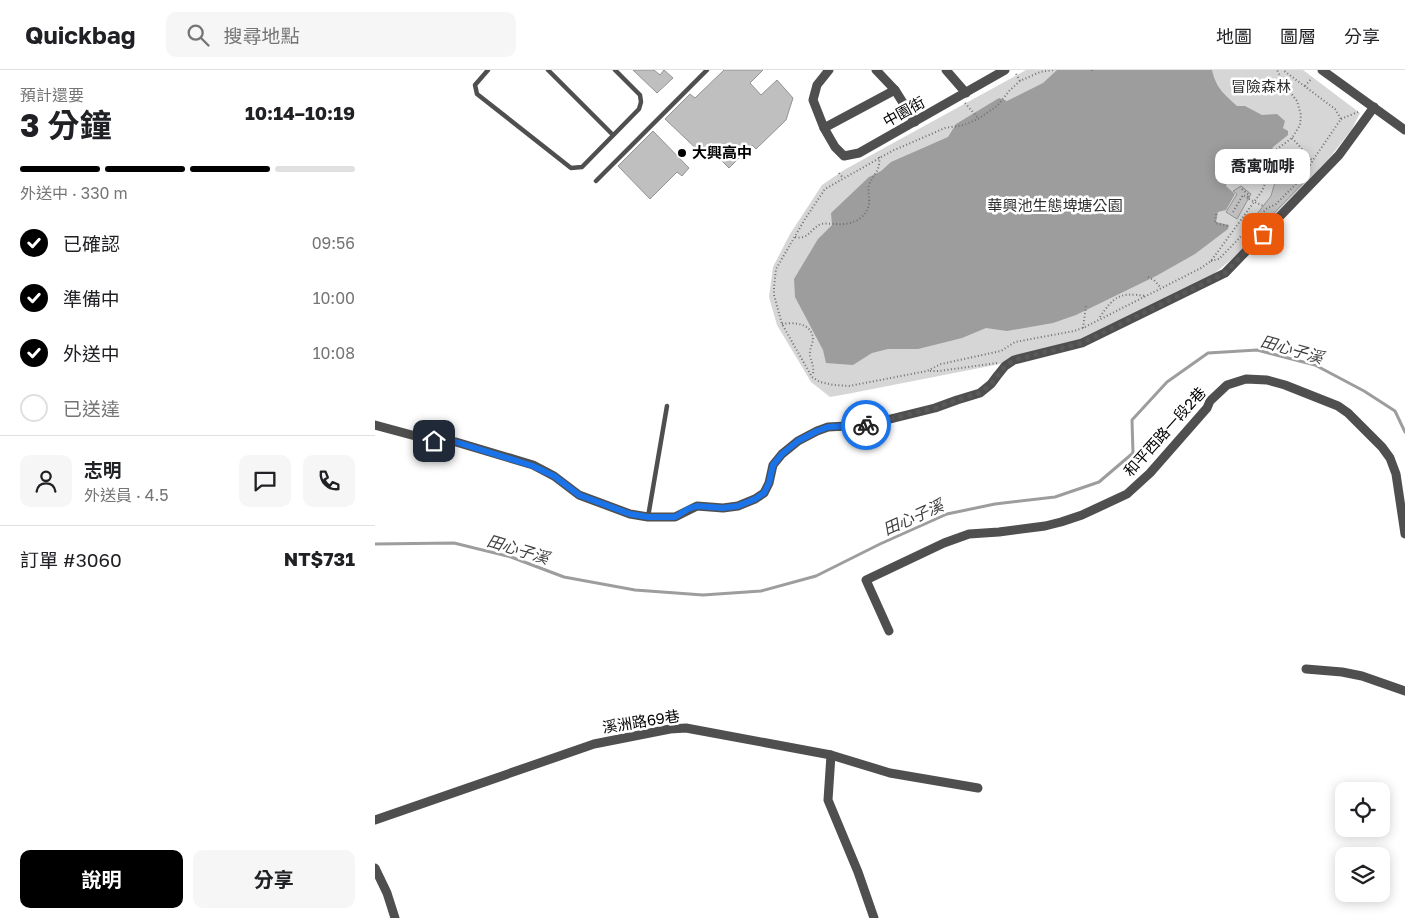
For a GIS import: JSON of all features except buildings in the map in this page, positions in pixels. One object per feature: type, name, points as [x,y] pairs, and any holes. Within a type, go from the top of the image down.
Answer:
[{"type":"street","points":[[829,70],[817,85],[813,100],[823,128],[895,90]]},
{"type":"street","points":[[876,70],[895,90],[915,122]]},
{"type":"street","points":[[947,70],[966,93]]},
{"type":"street","name":"中園街","points":[[823,128],[835,147],[844,156],[859,153],[1005,70]]},
{"type":"street","points":[[1323,70],[1405,130]]},
{"type":"street","points":[[375,425],[434,441],[456,442],[533,466],[554,476],[579,495],[630,514],[648,517],[675,517],[697,506],[723,508],[738,506],[764,493],[769,483],[773,465],[782,454],[798,441],[817,431],[828,427],[867,425],[935,408],[980,393],[991,384],[1005,366],[1014,360],[1082,343],[1225,273],[1339,155],[1375,107]]},
{"type":"street","name":"和平西路一段2巷","points":[[889,631],[866,580],[944,543],[969,534],[1027,528],[1061,522],[1082,515],[1127,494],[1150,473],[1207,408],[1210,401],[1227,385],[1246,380],[1267,380],[1285,385],[1338,406],[1360,423],[1390,458],[1396,474],[1405,534]]},
{"type":"street","points":[[1306,670],[1342,672],[1362,676],[1405,691]]},
{"type":"street","name":"溪洲路69巷","points":[[375,820],[594,744],[670,729],[687,728],[831,756],[890,773],[978,788]]},
{"type":"street","points":[[831,756],[828,800],[858,872],[874,918]]},
{"type":"street","points":[[375,868],[387,892],[395,918]]},
{"type":"lane","points":[[488,70],[475,84],[477,94],[571,168],[582,166],[639,108],[641,102],[640,95],[615,70]]},
{"type":"lane","points":[[548,70],[613,135]]},
{"type":"lane","points":[[597,180],[707,70]]},
{"type":"lane","points":[[648,517],[667,406]]},
{"type":"path","points":[[998,362],[939,371],[927,371],[849,386],[820,382],[812,377],[782,324],[774,295],[776,269],[825,189],[879,157],[945,128],[951,128],[978,119],[997,106],[1020,81],[1040,72],[1053,70]]},
{"type":"path","points":[[1211,261],[1263,191],[1273,166],[1277,149],[1292,138],[1300,125],[1301,115],[1297,102],[1277,70]]},
{"type":"path","points":[[1283,70],[1335,109],[1341,119]]},
{"type":"path","points":[[1016,74],[1020,81]]},
{"type":"path","points":[[1305,86],[1312,78]]},
{"type":"path","points":[[965,103],[978,119]]},
{"type":"path","points":[[927,371],[941,364],[1001,351],[1015,342],[1083,328],[1219,258],[1266,209],[1277,204],[1303,178],[1341,119],[1358,112]]},
{"type":"path","points":[[1292,138],[1308,157],[1313,160]]},
{"type":"path","points":[[795,237],[802,238],[824,223],[848,224],[862,217],[869,202],[868,189],[877,172],[880,163],[879,157]]},
{"type":"path","points":[[1273,166],[1300,174],[1303,178]]},
{"type":"path","points":[[839,173],[843,178]]},
{"type":"path","points":[[1242,189],[1249,195],[1248,198]]},
{"type":"path","points":[[1233,212],[1243,195],[1266,209]]},
{"type":"path","points":[[1216,214],[1215,223],[1228,226]]},
{"type":"path","points":[[1148,277],[1154,280],[1161,288]]},
{"type":"path","points":[[1099,319],[1118,296],[1136,294],[1146,296]]},
{"type":"path","points":[[1083,328],[1086,306]]},
{"type":"path","points":[[782,324],[798,323],[811,332],[813,338],[809,355],[813,362],[812,377]]},
{"type":"green space","name":"華興池生態埤塘公園","points":[[1026,70],[1303,70],[1360,113],[1352,129],[1331,156],[1233,258],[1210,277],[1084,340],[1018,355],[1000,364],[830,397],[811,382],[777,325],[769,297],[773,267],[790,234],[822,185],[844,170]]},
{"type":"shaded area","name":"華興池生態埤塘公園","points":[[1057,70],[1212,70],[1218,86],[1237,106],[1245,106],[1262,115],[1277,114],[1285,121],[1283,128],[1288,131],[1288,135],[1273,147],[1262,171],[1249,180],[1229,175],[1226,186],[1235,194],[1226,210],[1218,212],[1216,222],[1229,225],[1228,229],[1195,254],[1156,276],[1076,315],[1053,323],[1007,331],[986,328],[962,338],[918,349],[888,349],[872,353],[853,365],[826,363],[823,350],[795,297],[794,279],[818,239],[832,225],[831,213],[869,177],[881,171],[891,162],[948,137],[956,124],[999,98],[1007,101],[1043,83]]},
{"type":"waterway","name":"田心子溪","points":[[375,544],[454,543],[511,557],[564,577],[635,590],[703,595],[761,591],[816,576],[880,544],[947,514],[995,504],[1055,497],[1099,482],[1133,453],[1132,420],[1167,382],[1208,353],[1257,350],[1315,365],[1364,391],[1395,411],[1405,432]]},
{"type":"way so far","points":[[866,425],[935,408],[980,393],[991,384],[1005,366],[1014,360],[1082,343],[1225,273],[1263,234]]},
{"type":"place","name":"大興高中","points":[[682,153]]},
{"type":"place","name":"喬寓咖啡","points":[[1263,234]]},
{"type":"route","points":[[434,441],[456,442],[533,466],[554,476],[579,495],[630,514],[648,517],[675,517],[697,506],[723,508],[738,506],[755,499],[764,493],[769,483],[773,465],[782,454],[798,441],[828,427],[866,425]]},
{"type":"park label","name":"冒險森林","points":[[1261,87]]}]
